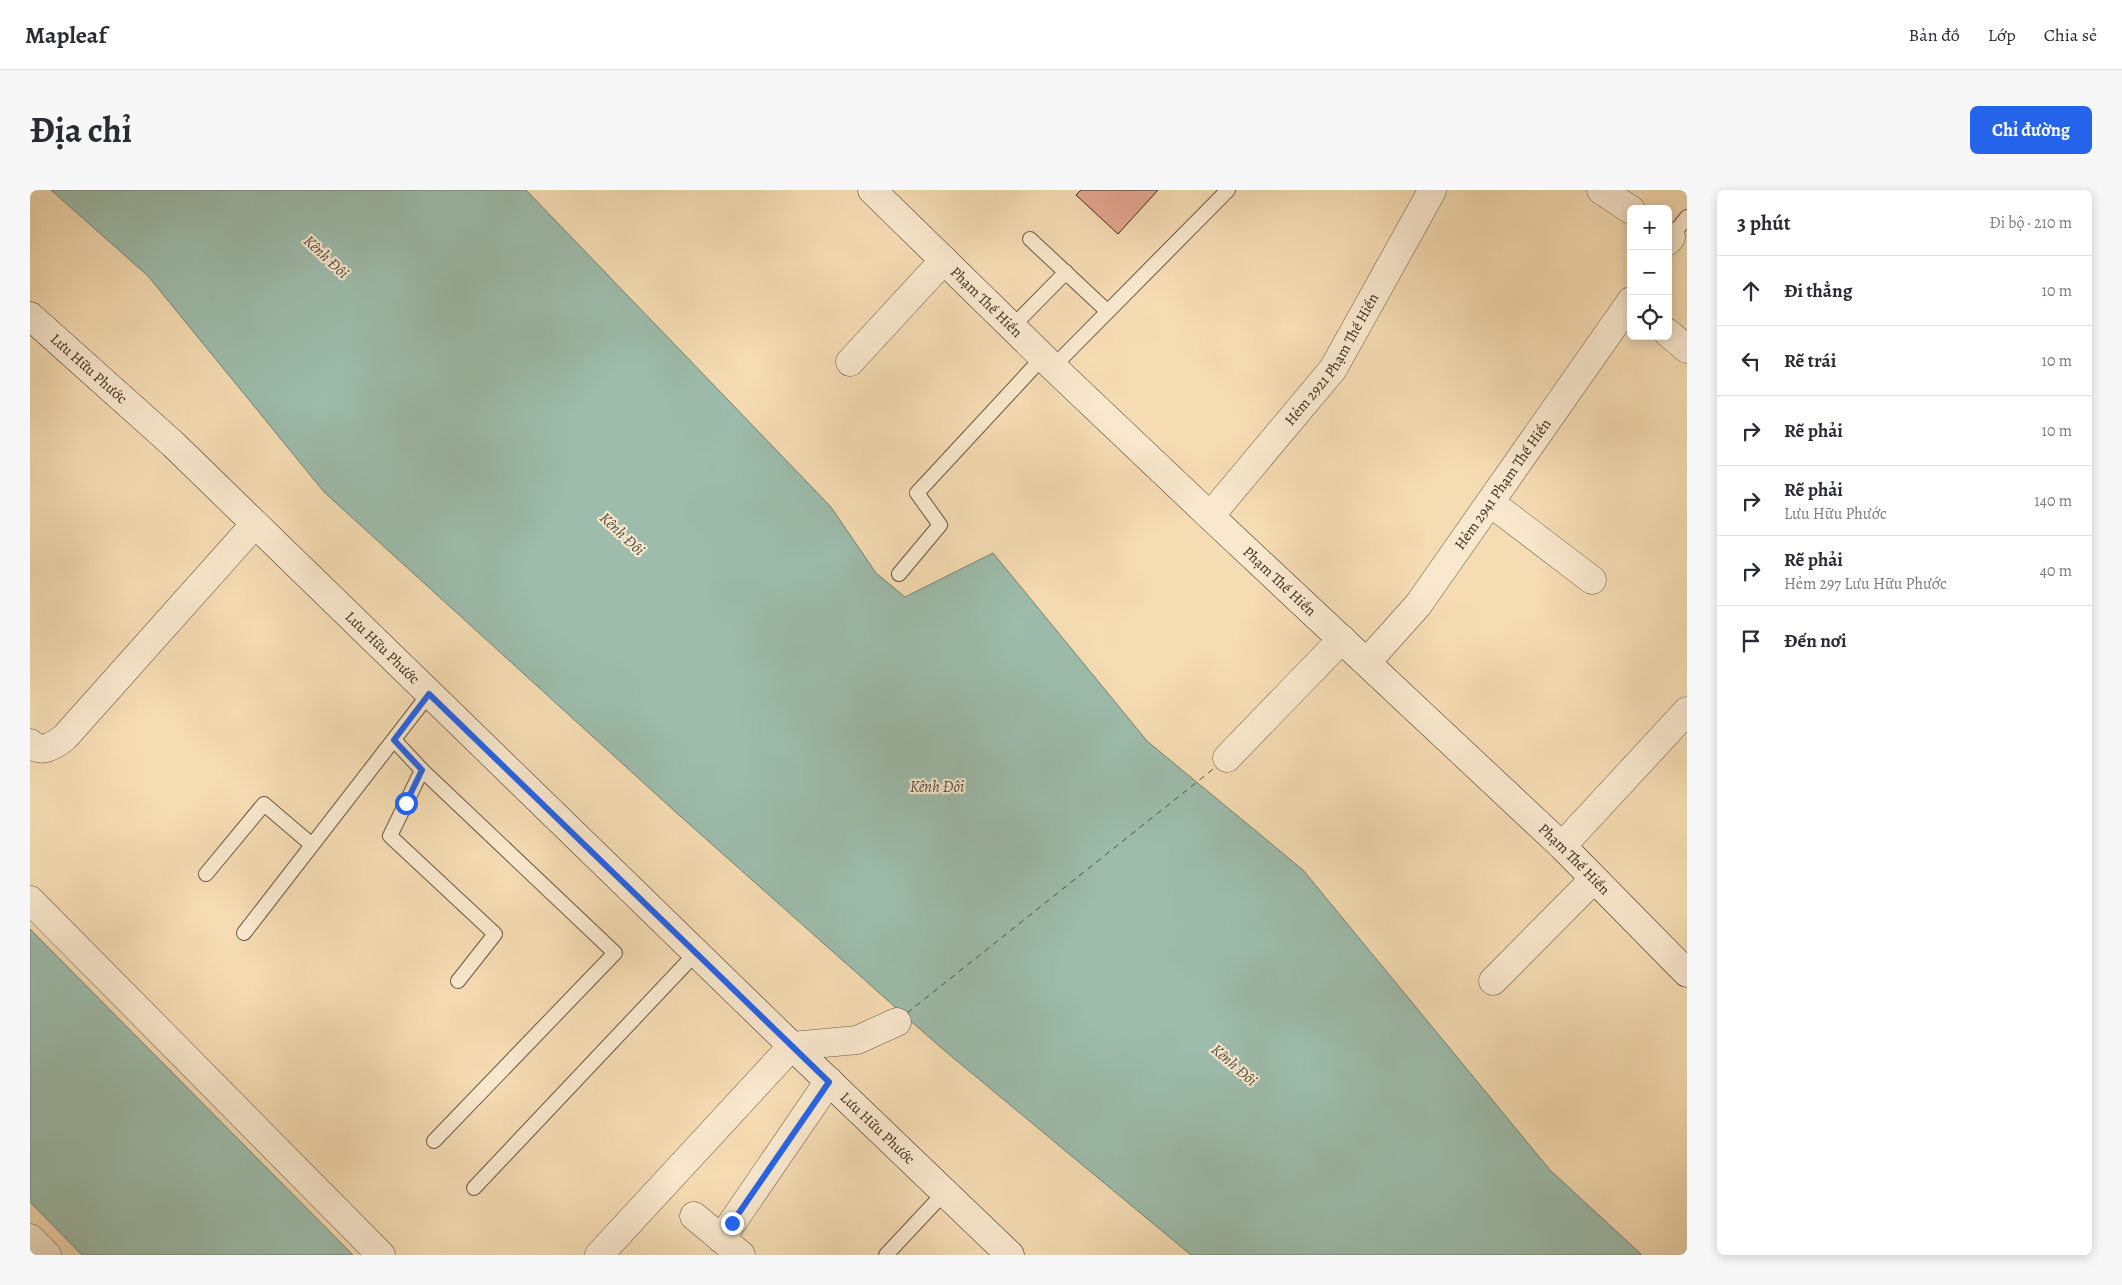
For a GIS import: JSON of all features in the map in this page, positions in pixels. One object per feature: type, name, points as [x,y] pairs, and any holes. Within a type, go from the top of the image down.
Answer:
[{"type":"street","name":"Phạm Thế Hiển","points":[[872,190],[1048,362],[1562,846],[1687,973]]},
{"type":"street","name":"Hẻm 2921 Phạm Thế Hiển","points":[[1210,516],[1333,368],[1431,190]]},
{"type":"street","points":[[1601,190],[1627,207]]},
{"type":"street","points":[[850,362],[944,260]]},
{"type":"street","name":"Hẻm 2941 Phạm Thế Hiển","points":[[1367,662],[1418,605],[1627,308]]},
{"type":"street","name":"Lưu Hữu Phước","points":[[30,316],[173,444],[829,1082],[1010,1255]]},
{"type":"street","points":[[1672,336],[1687,349]]},
{"type":"street","points":[[1491,503],[1592,580]]},
{"type":"street","points":[[30,743],[33,747],[44,749],[54,746],[65,737],[255,524]]},
{"type":"street","points":[[1227,758],[1342,639]]},
{"type":"street","points":[[1562,846],[1687,711]]},
{"type":"street","points":[[1493,981],[1594,878]]},
{"type":"street","points":[[30,900],[382,1255]]},
{"type":"street","points":[[599,1255],[792,1046],[857,1040],[897,1022]]},
{"type":"street","points":[[694,1216],[731,1247],[829,1082]]},
{"type":"street","points":[[30,1238],[47,1255]]},
{"type":"lane","points":[[899,574],[940,525],[916,493],[1048,362],[1107,312],[1228,190]]},
{"type":"lane","points":[[1030,239],[1107,312]]},
{"type":"lane","points":[[1012,327],[1066,272]]},
{"type":"lane","points":[[244,933],[429,694]]},
{"type":"lane","points":[[394,740],[422,770],[615,952],[434,1141]]},
{"type":"lane","points":[[422,770],[390,836],[494,934],[458,981]]},
{"type":"lane","points":[[206,874],[264,804],[312,845]]},
{"type":"lane","points":[[474,1188],[696,953]]},
{"type":"lane","points":[[886,1255],[944,1193]]},
{"type":"water","name":"Kênh Đôi","points":[[51,190],[526,190],[831,507],[876,573],[905,597],[993,553],[1147,741],[1303,870],[1550,1170],[1642,1255],[1191,1255],[939,1046],[680,816],[324,492],[148,276]]},
{"type":"water","points":[[30,929],[353,1255],[82,1255],[30,1202]]},
{"type":"building","points":[[1081,190],[1158,190],[1118,234],[1076,195]]},
{"type":"ferry route","points":[[907,1013],[1217,766]]},
{"type":"route","points":[[406,803],[422,770],[394,740],[429,694],[829,1082],[732,1223]]}]
